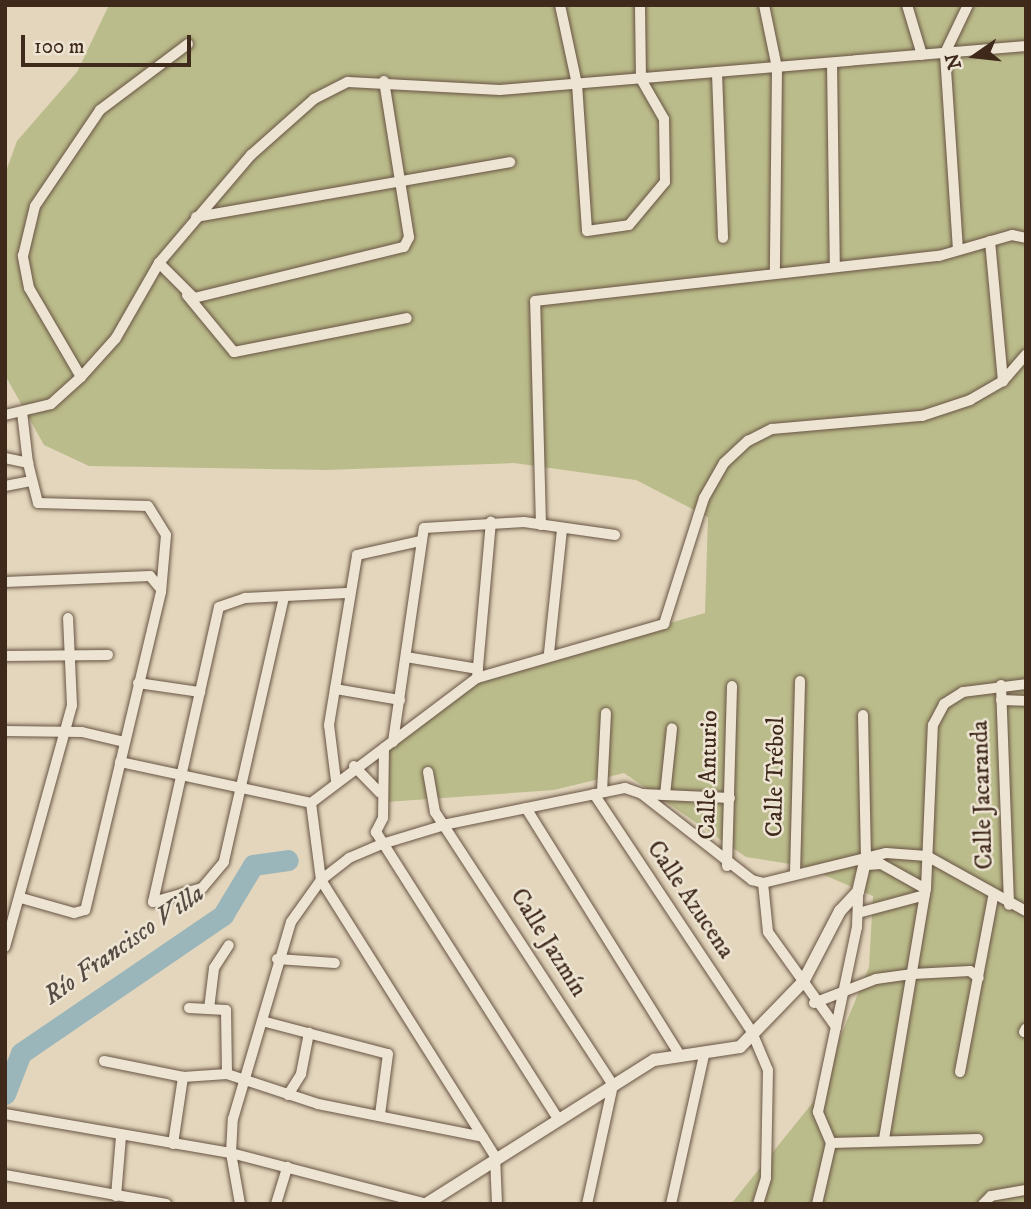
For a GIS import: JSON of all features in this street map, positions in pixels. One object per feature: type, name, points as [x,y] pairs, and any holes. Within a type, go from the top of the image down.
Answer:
[{"type":"street","points":[[559,5],[577,84],[587,231],[629,225],[665,182],[664,119],[641,79],[640,6]]},
{"type":"street","points":[[764,5],[777,68],[775,274]]},
{"type":"street","points":[[907,5],[922,55]]},
{"type":"street","points":[[958,250],[945,53],[967,5]]},
{"type":"street","points":[[81,377],[29,288],[23,256],[35,206],[100,110],[188,44]]},
{"type":"street","points":[[5,415],[51,404],[81,377],[116,338],[159,263],[251,155],[314,99],[348,82],[384,81],[500,90],[1026,46]]},
{"type":"street","points":[[832,64],[835,267]]},
{"type":"street","points":[[717,73],[723,238]]},
{"type":"street","points":[[187,295],[404,247],[409,237],[384,81]]},
{"type":"street","points":[[196,217],[399,178],[510,162]]},
{"type":"street","points":[[541,525],[535,301],[835,267],[958,250],[990,241],[1026,238]]},
{"type":"street","points":[[990,241],[1003,381]]},
{"type":"street","points":[[159,263],[234,352],[408,318]]},
{"type":"street","points":[[311,803],[354,766],[388,745],[477,673],[664,624],[704,498],[724,463],[748,441],[772,429],[922,416],[1003,381],[1026,355]]},
{"type":"street","points":[[21,898],[74,913],[85,910],[160,592],[166,535],[148,506],[38,503],[28,463],[22,412]]},
{"type":"street","points":[[5,458],[28,463]]},
{"type":"street","points":[[5,486],[32,481]]},
{"type":"street","points":[[477,673],[491,522]]},
{"type":"street","points":[[558,1119],[376,832],[383,818],[380,793],[388,745],[400,700],[420,541],[433,524],[491,522],[541,525],[562,530],[615,535]]},
{"type":"street","points":[[549,653],[562,530]]},
{"type":"street","points":[[335,781],[328,751],[346,593],[357,555],[420,541]]},
{"type":"street","points":[[5,582],[150,576],[160,592]]},
{"type":"street","points":[[284,597],[246,788],[224,862],[202,888],[153,902],[219,607],[284,597],[346,593]]},
{"type":"street","points":[[5,947],[66,731],[74,654],[68,618]]},
{"type":"street","points":[[5,656],[108,655]]},
{"type":"street","points":[[406,657],[477,673]]},
{"type":"street","name":"Calle Trébol","points":[[795,874],[800,681]]},
{"type":"street","points":[[138,683],[200,692]]},
{"type":"street","points":[[884,1139],[925,892],[933,725],[944,704],[963,692],[1001,685],[1026,684]]},
{"type":"street","name":"Calle Jacaranda","points":[[1001,685],[1009,905]]},
{"type":"street","name":"Calle Anturio","points":[[727,866],[732,686]]},
{"type":"street","points":[[335,689],[400,700]]},
{"type":"street","points":[[1002,700],[1026,701]]},
{"type":"street","points":[[598,793],[606,713]]},
{"type":"street","points":[[817,1204],[831,1143],[818,1112],[844,990],[858,913],[858,892],[866,861],[863,715]]},
{"type":"street","points":[[665,795],[672,729]]},
{"type":"street","points":[[5,731],[66,731],[124,742]]},
{"type":"street","points":[[120,762],[311,803]]},
{"type":"street","points":[[354,766],[380,793]]},
{"type":"street","name":"Calle Jazmín","points":[[428,772],[435,812],[447,824],[613,1085]]},
{"type":"street","points":[[240,1204],[231,1153],[243,1078],[262,1021],[277,959],[291,922],[321,880],[349,858],[382,844],[447,824],[598,793],[625,788],[642,794],[730,798]]},
{"type":"street","name":"Calle Azucena","points":[[598,793],[751,1030],[768,1070],[766,1178],[758,1204]]},
{"type":"street","points":[[642,794],[727,866],[764,883],[795,874],[866,861],[927,856],[993,898],[1026,911]]},
{"type":"street","points":[[311,803],[321,880],[495,1156],[497,1204]]},
{"type":"street","points":[[526,808],[678,1052]]},
{"type":"street","points":[[866,861],[881,864],[925,892]]},
{"type":"street","points":[[764,883],[768,932],[803,982],[814,1003],[836,1027]]},
{"type":"street","points":[[5,1114],[231,1153],[426,1204],[495,1156],[613,1085],[678,1052],[704,1055],[740,1047],[751,1030],[803,982],[840,911],[858,892]]},
{"type":"street","points":[[858,913],[925,892]]},
{"type":"street","points":[[960,1072],[993,898]]},
{"type":"street","points":[[209,1009],[214,968],[229,945]]},
{"type":"street","points":[[277,959],[335,963]]},
{"type":"street","points":[[814,1003],[844,990],[913,974],[970,971],[979,978]]},
{"type":"street","points":[[189,1008],[226,1010],[227,1074]]},
{"type":"street","points":[[262,1021],[388,1054],[380,1115]]},
{"type":"street","points":[[288,1095],[301,1074],[309,1033]]},
{"type":"street","points":[[671,1204],[704,1055]]},
{"type":"street","points":[[104,1061],[183,1077],[227,1074],[288,1095],[483,1137]]},
{"type":"street","points":[[173,1144],[183,1077]]},
{"type":"street","points":[[587,1204],[613,1085]]},
{"type":"street","points":[[116,1196],[121,1136]]},
{"type":"street","points":[[831,1143],[884,1139],[978,1139]]},
{"type":"street","points":[[276,1204],[287,1167]]},
{"type":"street","points":[[5,1175],[166,1204]]},
{"type":"street","points":[[983,1204],[991,1196],[1026,1190]]},
{"type":"green space","points":[[109,5],[1026,5],[1026,1204],[731,1204],[814,1101],[869,967],[873,896],[803,866],[746,857],[624,773],[554,790],[386,802],[388,738],[480,677],[705,613],[708,517],[636,480],[514,463],[326,470],[89,466],[44,445],[5,375],[5,174],[17,141],[77,72]]},
{"type":"waterway","name":"Río Francisco Villa","points":[[5,1094],[21,1053],[223,915],[253,865],[288,860]]}]
